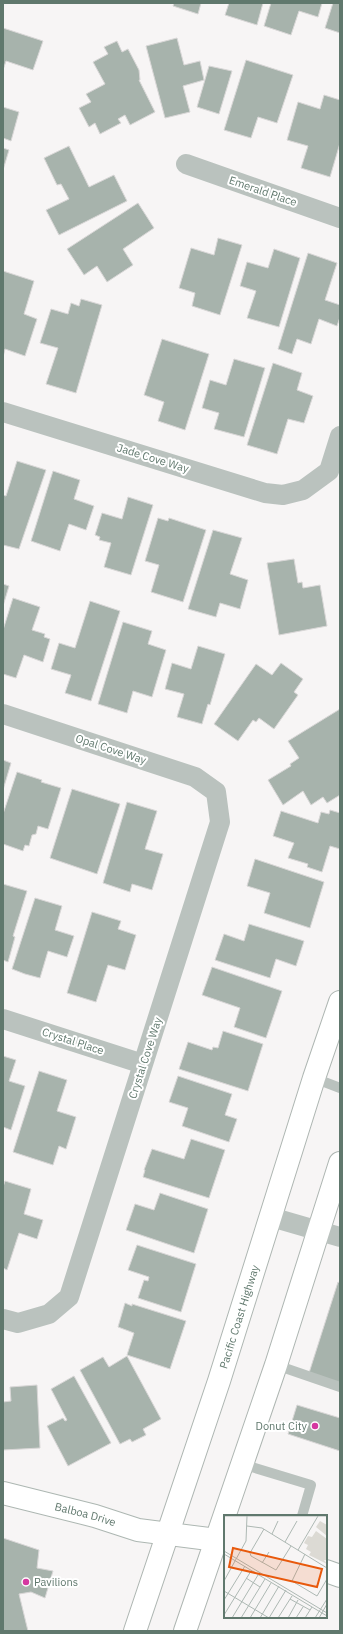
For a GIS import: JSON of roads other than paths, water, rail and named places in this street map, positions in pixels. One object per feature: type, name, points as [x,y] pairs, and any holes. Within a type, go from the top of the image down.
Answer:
[{"type":"main road","name":"Pacific Coast Highway","points":[[135,1631],[219,1381],[314,1078],[340,1002]]},
{"type":"main road","points":[[227,1515],[242,1464],[276,1365],[340,1163]]},
{"type":"main road","name":"Balboa Drive","points":[[3,1493],[95,1516],[138,1530],[220,1541]]},
{"type":"main road","points":[[185,1631],[224,1527]]},
{"type":"main road","points":[[327,1571],[340,1576]]},
{"type":"street","name":"Emerald Place","points":[[186,164],[340,218]]},
{"type":"street","name":"Jade Cove Way","points":[[3,412],[265,493],[283,494],[303,490],[329,471],[340,436]]},
{"type":"street","name":"Opal Cove Way","points":[[3,714],[138,757],[195,777],[216,792]]},
{"type":"street","name":"Crystal Cove Way","points":[[3,1319],[18,1323],[49,1314],[69,1297],[220,822],[216,792]]},
{"type":"street","name":"Crystal Place","points":[[3,1019],[143,1064]]},
{"type":"street","points":[[271,1217],[318,1230],[340,1238]]},
{"type":"lane","points":[[314,1078],[340,1088]]},
{"type":"lane","points":[[276,1365],[340,1387]]},
{"type":"lane","points":[[242,1464],[311,1485],[302,1515]]},
{"type":"place","name":"Donut City","points":[[315,1426]]},
{"type":"place","name":"Pavilions","points":[[26,1582]]}]
